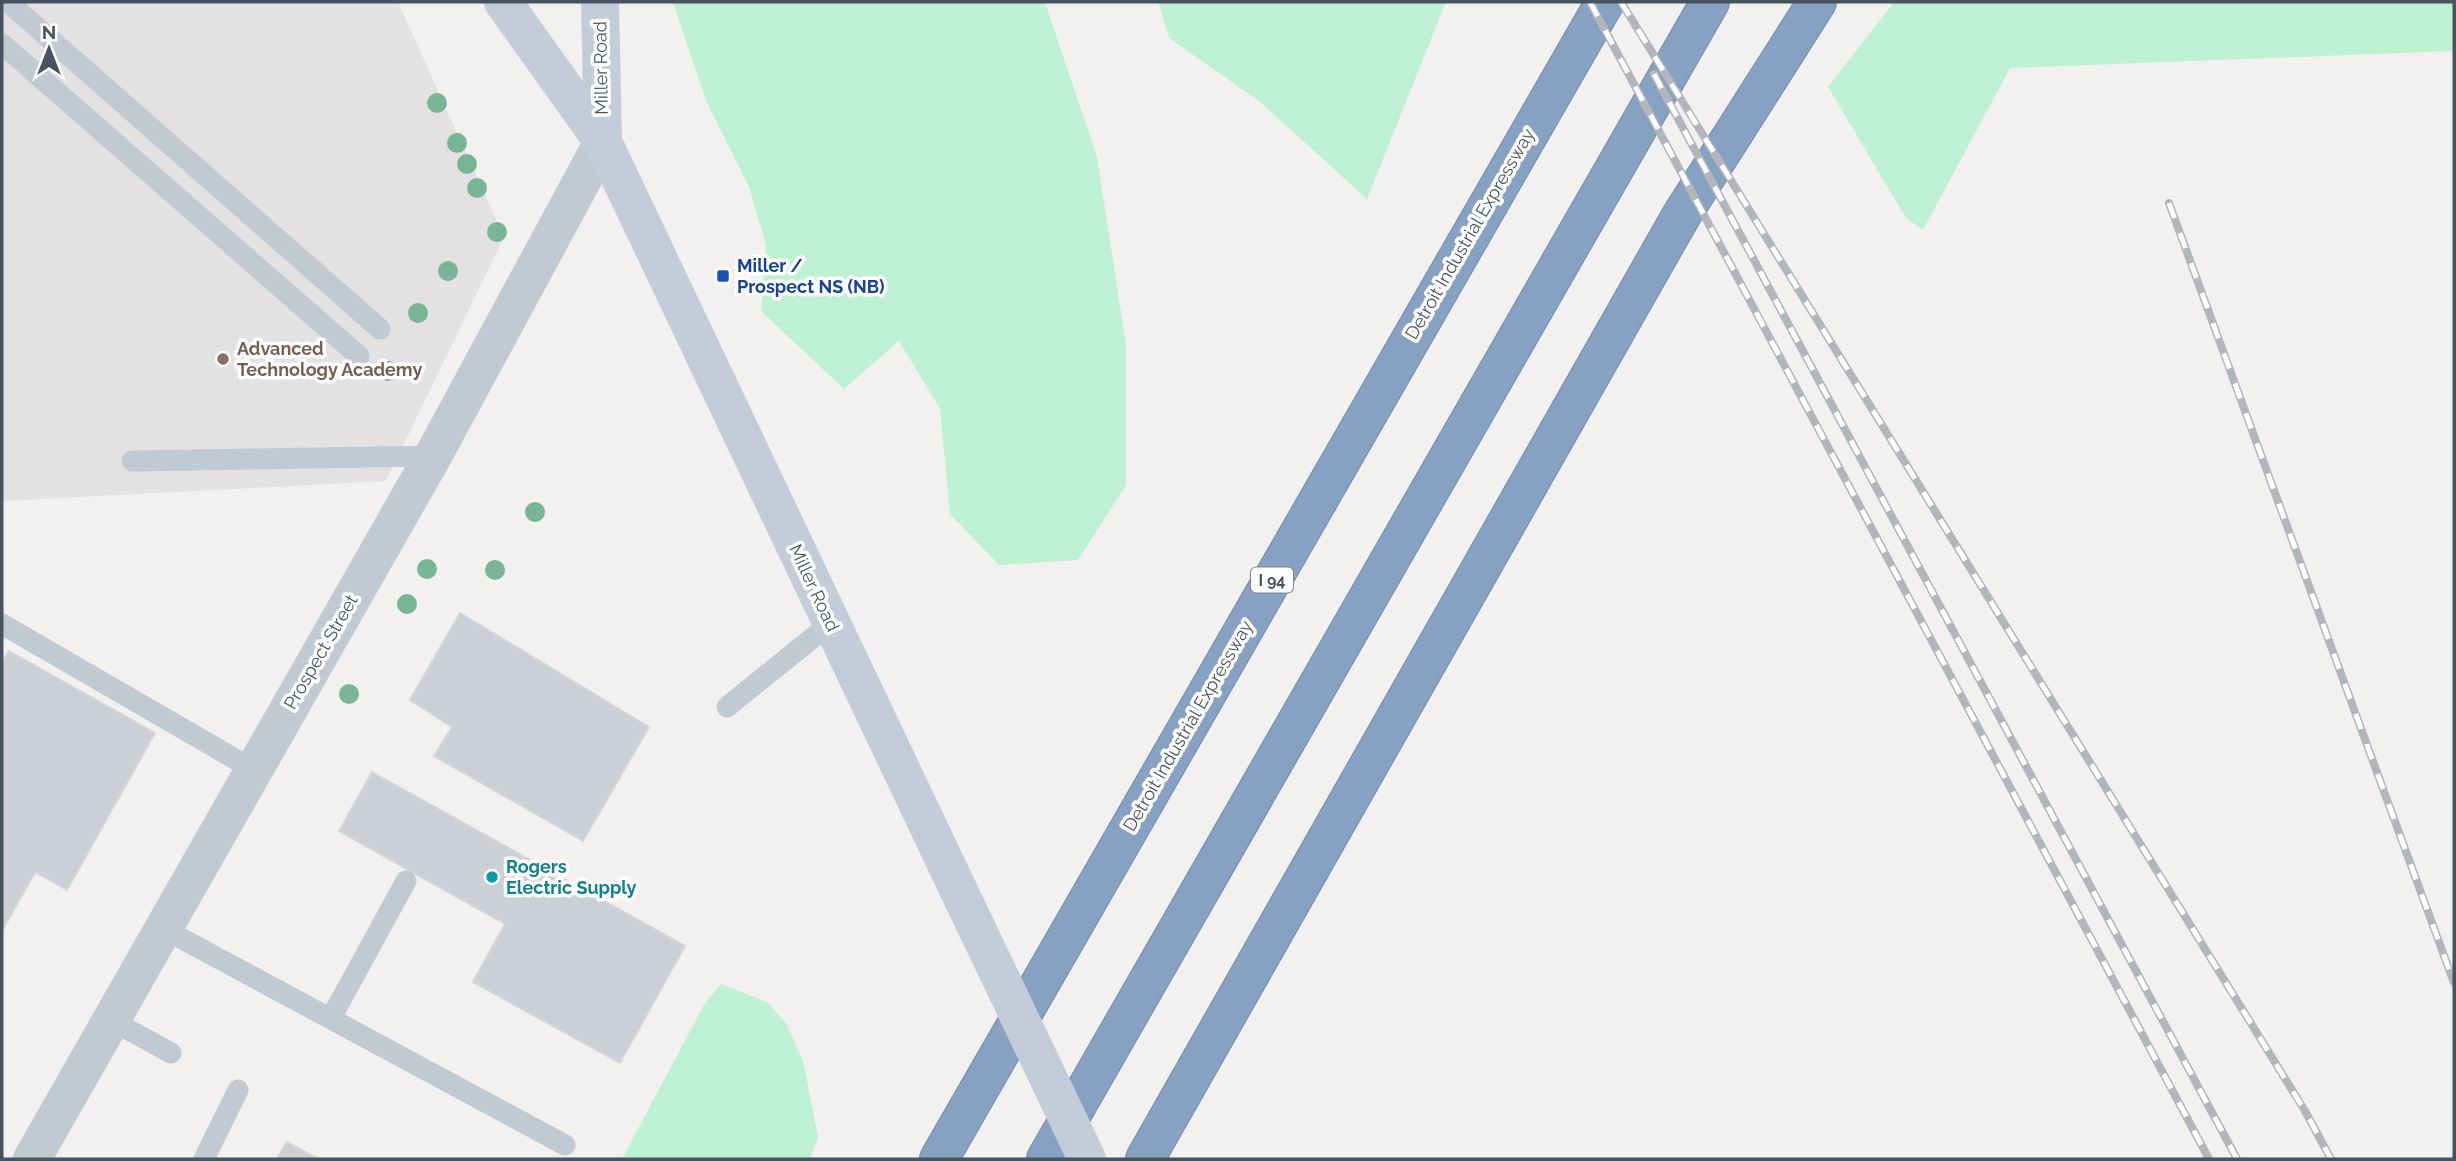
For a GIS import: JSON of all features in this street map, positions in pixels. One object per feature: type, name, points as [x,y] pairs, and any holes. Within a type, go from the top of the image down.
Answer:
[{"type":"highway","name":"Detroit Industrial Expressway","points":[[939,1159],[1605,2]]},
{"type":"highway","points":[[1046,1159],[1710,2]]},
{"type":"highway","points":[[1145,1159],[1681,216],[1817,2]]},
{"type":"highway","points":[[1729,140],[1838,2]]},
{"type":"main road","points":[[503,2],[603,142]]},
{"type":"main road","name":"Miller Road","points":[[600,2],[603,142],[1087,1159]]},
{"type":"street","name":"Prospect Street","points":[[32,1159],[433,456],[603,142]]},
{"type":"lane","points":[[8,2],[380,329]]},
{"type":"lane","points":[[2,44],[359,356]]},
{"type":"lane","points":[[132,461],[433,456]]},
{"type":"lane","points":[[727,707],[831,623]]},
{"type":"lane","points":[[2,624],[254,770]]},
{"type":"lane","points":[[331,1018],[406,881]]},
{"type":"lane","points":[[163,929],[565,1145]]},
{"type":"lane","points":[[111,1020],[171,1053]]},
{"type":"lane","points":[[204,1159],[239,1090]]},
{"type":"shaded area","name":"Advanced Technology Academy","points":[[2,2],[398,2],[504,237],[386,481],[2,501]]},
{"type":"green space","points":[[673,2],[1045,2],[1097,157],[1126,345],[1126,485],[1078,560],[999,565],[950,514],[940,409],[899,341],[844,389],[761,311],[766,245],[749,187],[707,103]]},
{"type":"green space","points":[[1158,2],[1446,2],[1367,199],[1259,101],[1169,38]]},
{"type":"green space","points":[[1894,2],[2454,2],[2454,51],[2010,68],[1923,230],[1906,218],[1828,87]]},
{"type":"green space","points":[[721,984],[767,1002],[786,1023],[803,1060],[818,1137],[810,1159],[622,1159],[705,1003]]},
{"type":"building","points":[[460,613],[649,727],[583,841],[434,756],[452,727],[410,700]]},
{"type":"building","points":[[9,651],[155,733],[67,890],[35,872],[2,931],[2,663]]},
{"type":"building","name":"Rogers Electric Supply","points":[[372,772],[685,946],[620,1063],[473,982],[505,924],[339,831]]},
{"type":"building","points":[[287,1142],[318,1159],[277,1159]]},
{"type":"railway","points":[[1590,2],[2209,1159]]},
{"type":"railway","points":[[1621,2],[2305,1111],[2331,1159]]},
{"type":"railway","points":[[1654,74],[2237,1159]]},
{"type":"railway","points":[[2169,203],[2454,983]]},
{"type":"place","name":"Miller / Prospect NS (NB)","points":[[723,276]]},
{"type":"place","name":"Advanced Technology Academy","points":[[223,359]]},
{"type":"place","name":"Rogers Electric Supply","points":[[492,877]]}]
